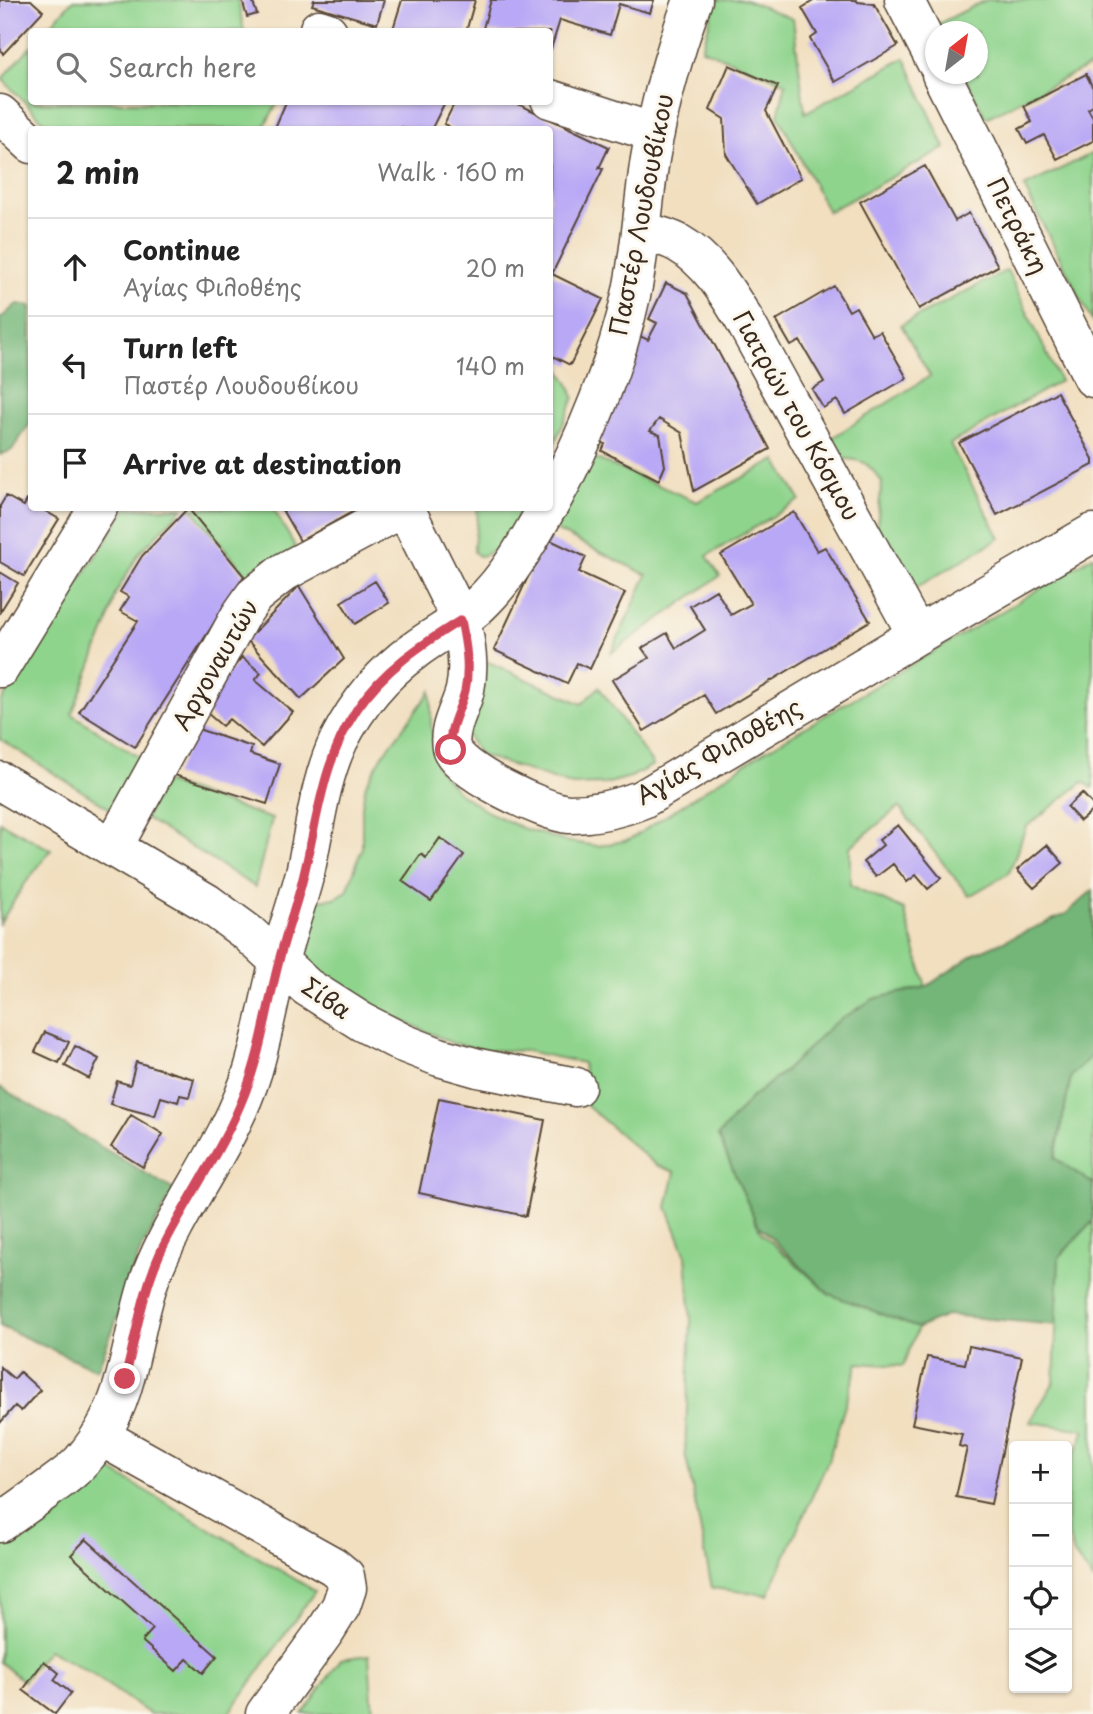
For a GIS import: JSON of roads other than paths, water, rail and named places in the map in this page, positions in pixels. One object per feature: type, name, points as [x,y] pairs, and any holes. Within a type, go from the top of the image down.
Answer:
[{"type":"street","name":"Παστέρ Λουδουβίκου","points":[[553,496],[576,450],[611,366],[623,327],[642,231],[655,133],[666,84],[693,0]]},
{"type":"street","points":[[904,0],[925,41]]},
{"type":"street","name":"Πετράκη","points":[[946,84],[1093,378]]},
{"type":"street","points":[[553,100],[655,133]]},
{"type":"street","points":[[0,114],[28,140]]},
{"type":"street","name":"Γιατρών του Κόσμου","points":[[642,231],[677,243],[697,256],[728,294],[917,635]]},
{"type":"street","points":[[0,668],[96,511]]},
{"type":"street","name":"Αργοναυτών","points":[[113,847],[240,616],[254,596],[284,572],[398,511]]},
{"type":"street","name":"Αγίας Φιλοθέης","points":[[406,511],[461,620],[465,639],[465,690],[450,743],[454,755],[469,768],[515,794],[545,808],[569,814],[594,812],[643,799],[1093,533]]},
{"type":"street","name":"Παστέρ Λουδουβίκου","points":[[6,1509],[80,1464],[100,1436],[115,1408],[125,1379],[147,1285],[162,1249],[223,1141],[245,1093],[304,874],[323,783],[338,743],[358,708],[380,681],[410,653],[461,620],[492,592],[505,577],[545,511]]},
{"type":"street","name":"Σίβα","points":[[0,781],[207,903],[248,933],[307,987],[362,1022],[403,1043],[439,1057],[478,1068],[576,1087]]},
{"type":"street","points":[[100,1436],[333,1566],[345,1576],[347,1588],[341,1606],[265,1714]]}]
